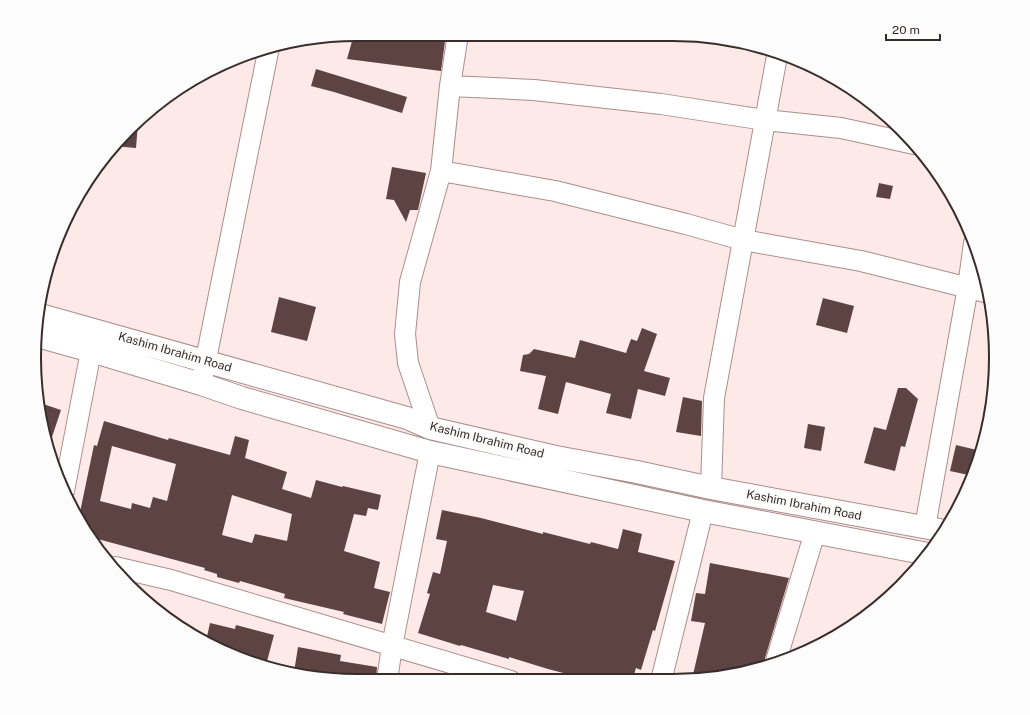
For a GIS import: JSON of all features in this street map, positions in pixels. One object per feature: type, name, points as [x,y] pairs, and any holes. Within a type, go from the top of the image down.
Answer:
[{"type":"highway","name":"Kashim Ibrahim Road","points":[[44,316],[407,418],[430,428],[556,457],[711,488],[935,529]]},
{"type":"highway","name":"Kashim Ibrahim Road","points":[[42,337],[91,350],[242,398],[430,452],[704,511],[922,553]]},
{"type":"street","points":[[430,428],[408,363],[405,334],[410,282],[441,171],[450,86],[457,41]]},
{"type":"street","points":[[201,384],[267,55]]},
{"type":"street","points":[[711,488],[714,398],[776,59]]},
{"type":"street","points":[[450,86],[534,90],[661,104],[765,120],[841,128],[903,142]]},
{"type":"street","points":[[441,171],[555,191],[686,224],[742,240],[862,261],[982,291]]},
{"type":"street","points":[[935,529],[972,257]]},
{"type":"street","points":[[66,481],[91,350]]},
{"type":"street","points":[[388,674],[392,646],[430,452]]},
{"type":"street","points":[[663,674],[704,511]]},
{"type":"street","points":[[778,656],[815,532]]},
{"type":"street","points":[[123,569],[171,580],[487,674]]},
{"type":"building","points":[[352,41],[445,41],[441,71],[347,59]]},
{"type":"building","points":[[316,69],[407,97],[402,113],[311,86]]},
{"type":"building","points":[[137,131],[136,148],[122,147]]},
{"type":"building","points":[[392,167],[426,173],[418,210],[410,210],[406,222],[394,200],[386,199]]},
{"type":"building","points":[[879,183],[893,186],[890,199],[876,197]]},
{"type":"building","points":[[279,297],[316,307],[307,341],[271,332]]},
{"type":"building","points":[[823,298],[854,306],[847,333],[816,325]]},
{"type":"building","points":[[642,328],[657,334],[644,371],[670,378],[665,396],[638,389],[631,419],[606,413],[611,394],[566,382],[558,414],[538,409],[546,376],[520,371],[523,355],[529,354],[534,349],[575,358],[580,340],[626,353],[631,339],[637,341]]},
{"type":"building","points":[[898,388],[906,388],[918,399],[905,447],[901,446],[895,471],[864,463],[874,427],[886,430]]},
{"type":"building","points":[[683,397],[702,401],[701,436],[676,432]]},
{"type":"building","points":[[45,405],[61,410],[52,438]]},
{"type":"building","points":[[104,421],[168,440],[169,438],[230,455],[235,436],[249,440],[245,458],[287,472],[282,489],[311,498],[316,480],[381,495],[378,510],[368,508],[366,516],[354,514],[344,551],[380,562],[374,588],[390,592],[382,624],[343,614],[344,612],[284,598],[285,594],[240,581],[239,583],[217,577],[217,574],[204,570],[205,568],[98,539],[80,510],[94,445],[97,446]],"holes":[[[112,446],[176,464],[167,501],[153,497],[150,508],[132,503],[131,509],[100,501]],[[232,495],[292,514],[287,541],[255,534],[252,543],[222,535]]]},
{"type":"building","points":[[808,424],[825,427],[821,451],[804,448]]},
{"type":"building","points":[[956,445],[975,450],[967,475],[950,471]]},
{"type":"building","points":[[442,510],[481,518],[543,534],[543,532],[590,544],[591,542],[618,549],[623,529],[642,534],[638,552],[675,561],[655,631],[653,630],[641,670],[636,668],[634,674],[567,674],[509,657],[509,659],[461,645],[460,646],[418,633],[430,594],[427,593],[433,572],[440,574],[447,541],[436,539]],"holes":[[[493,585],[524,591],[516,621],[486,612]]]},
{"type":"building","points":[[710,563],[789,578],[765,660],[734,668],[693,673],[705,623],[691,621],[696,593],[705,594]]},
{"type":"building","points":[[210,623],[235,629],[236,625],[274,635],[267,660],[236,650],[207,636]]},
{"type":"building","points":[[298,647],[341,655],[340,661],[377,667],[376,674],[337,673],[295,668]]}]
